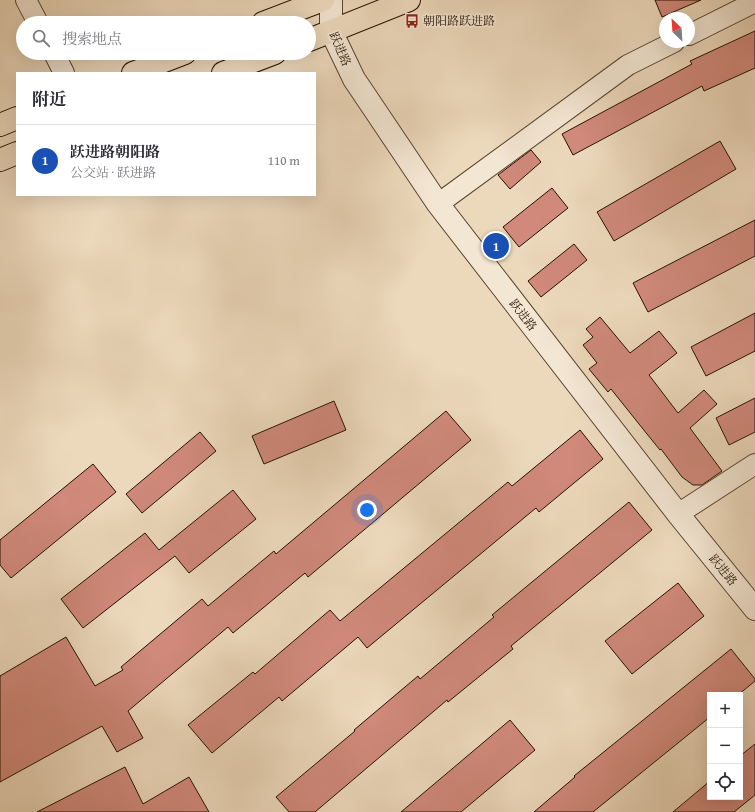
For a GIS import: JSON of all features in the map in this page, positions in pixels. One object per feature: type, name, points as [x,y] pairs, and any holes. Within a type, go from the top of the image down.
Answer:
[{"type":"main road","points":[[281,16],[323,0]]},
{"type":"main road","points":[[316,37],[409,0]]},
{"type":"main road","points":[[136,72],[167,60]]},
{"type":"main road","points":[[226,72],[257,60]]},
{"type":"main road","points":[[0,125],[16,118]]},
{"type":"main road","points":[[0,160],[16,153]]},
{"type":"street","points":[[26,0],[34,16]]},
{"type":"street","name":"跃进路","points":[[331,0],[331,31],[354,79],[438,204],[678,514],[755,609]]},
{"type":"street","points":[[695,32],[755,2]]},
{"type":"street","points":[[438,204],[628,65],[662,48]]},
{"type":"street","points":[[58,60],[64,72]]},
{"type":"street","points":[[678,514],[755,464]]},
{"type":"building","points":[[655,0],[701,0],[673,12],[660,12]]},
{"type":"building","points":[[755,31],[755,68],[704,91],[702,86],[573,155],[562,134],[692,64],[690,61]]},
{"type":"building","points":[[720,141],[736,169],[614,241],[597,212]]},
{"type":"building","points":[[531,150],[541,162],[510,189],[498,175]]},
{"type":"building","points":[[552,188],[568,208],[519,247],[503,227]]},
{"type":"building","points":[[755,220],[755,256],[648,312],[633,283]]},
{"type":"building","points":[[574,244],[587,260],[541,297],[528,281]]},
{"type":"building","points":[[755,313],[755,351],[706,376],[691,347]]},
{"type":"building","points":[[600,317],[630,353],[659,331],[677,353],[649,375],[678,413],[704,390],[717,404],[690,428],[722,471],[702,485],[693,485],[682,477],[661,449],[660,450],[611,389],[608,392],[589,369],[597,363],[583,345],[593,337],[586,329]]},
{"type":"building","points":[[755,398],[755,432],[729,445],[716,418]]},
{"type":"building","points":[[334,401],[346,430],[264,464],[252,436]]},
{"type":"building","points":[[446,411],[471,440],[308,577],[305,573],[233,633],[228,627],[128,711],[143,738],[117,752],[102,726],[0,782],[0,676],[66,637],[95,686],[123,670],[121,667],[202,599],[208,606],[274,551],[276,554]]},
{"type":"building","points":[[580,430],[603,459],[539,512],[536,508],[367,648],[358,637],[282,701],[279,697],[212,753],[188,725],[253,672],[255,674],[330,610],[340,621],[508,482],[512,486]]},
{"type":"building","points":[[200,432],[216,451],[142,513],[126,494]]},
{"type":"building","points":[[93,464],[116,492],[11,578],[0,565],[0,540]]},
{"type":"building","points":[[233,490],[256,519],[189,573],[175,556],[83,628],[61,599],[145,533],[159,550]]},
{"type":"building","points":[[629,502],[652,530],[511,646],[513,649],[448,702],[447,700],[315,812],[289,812],[276,797],[418,676],[420,679],[494,617],[492,615]]},
{"type":"building","points":[[678,583],[704,616],[632,674],[605,641]]},
{"type":"building","points":[[731,649],[755,679],[755,681],[742,692],[707,692],[707,719],[593,812],[534,812],[575,777],[574,776]]},
{"type":"building","points":[[510,720],[535,750],[461,812],[401,812]]},
{"type":"building","points":[[755,744],[755,795],[734,812],[673,812],[707,784],[707,800],[743,800],[743,754]]},
{"type":"building","points":[[125,767],[143,804],[189,777],[209,812],[37,812]]},
{"type":"place","name":"朝阳路跃进路","points":[[412,21]]},
{"type":"place","name":"跃进路朝阳路","points":[[496,246]]}]
